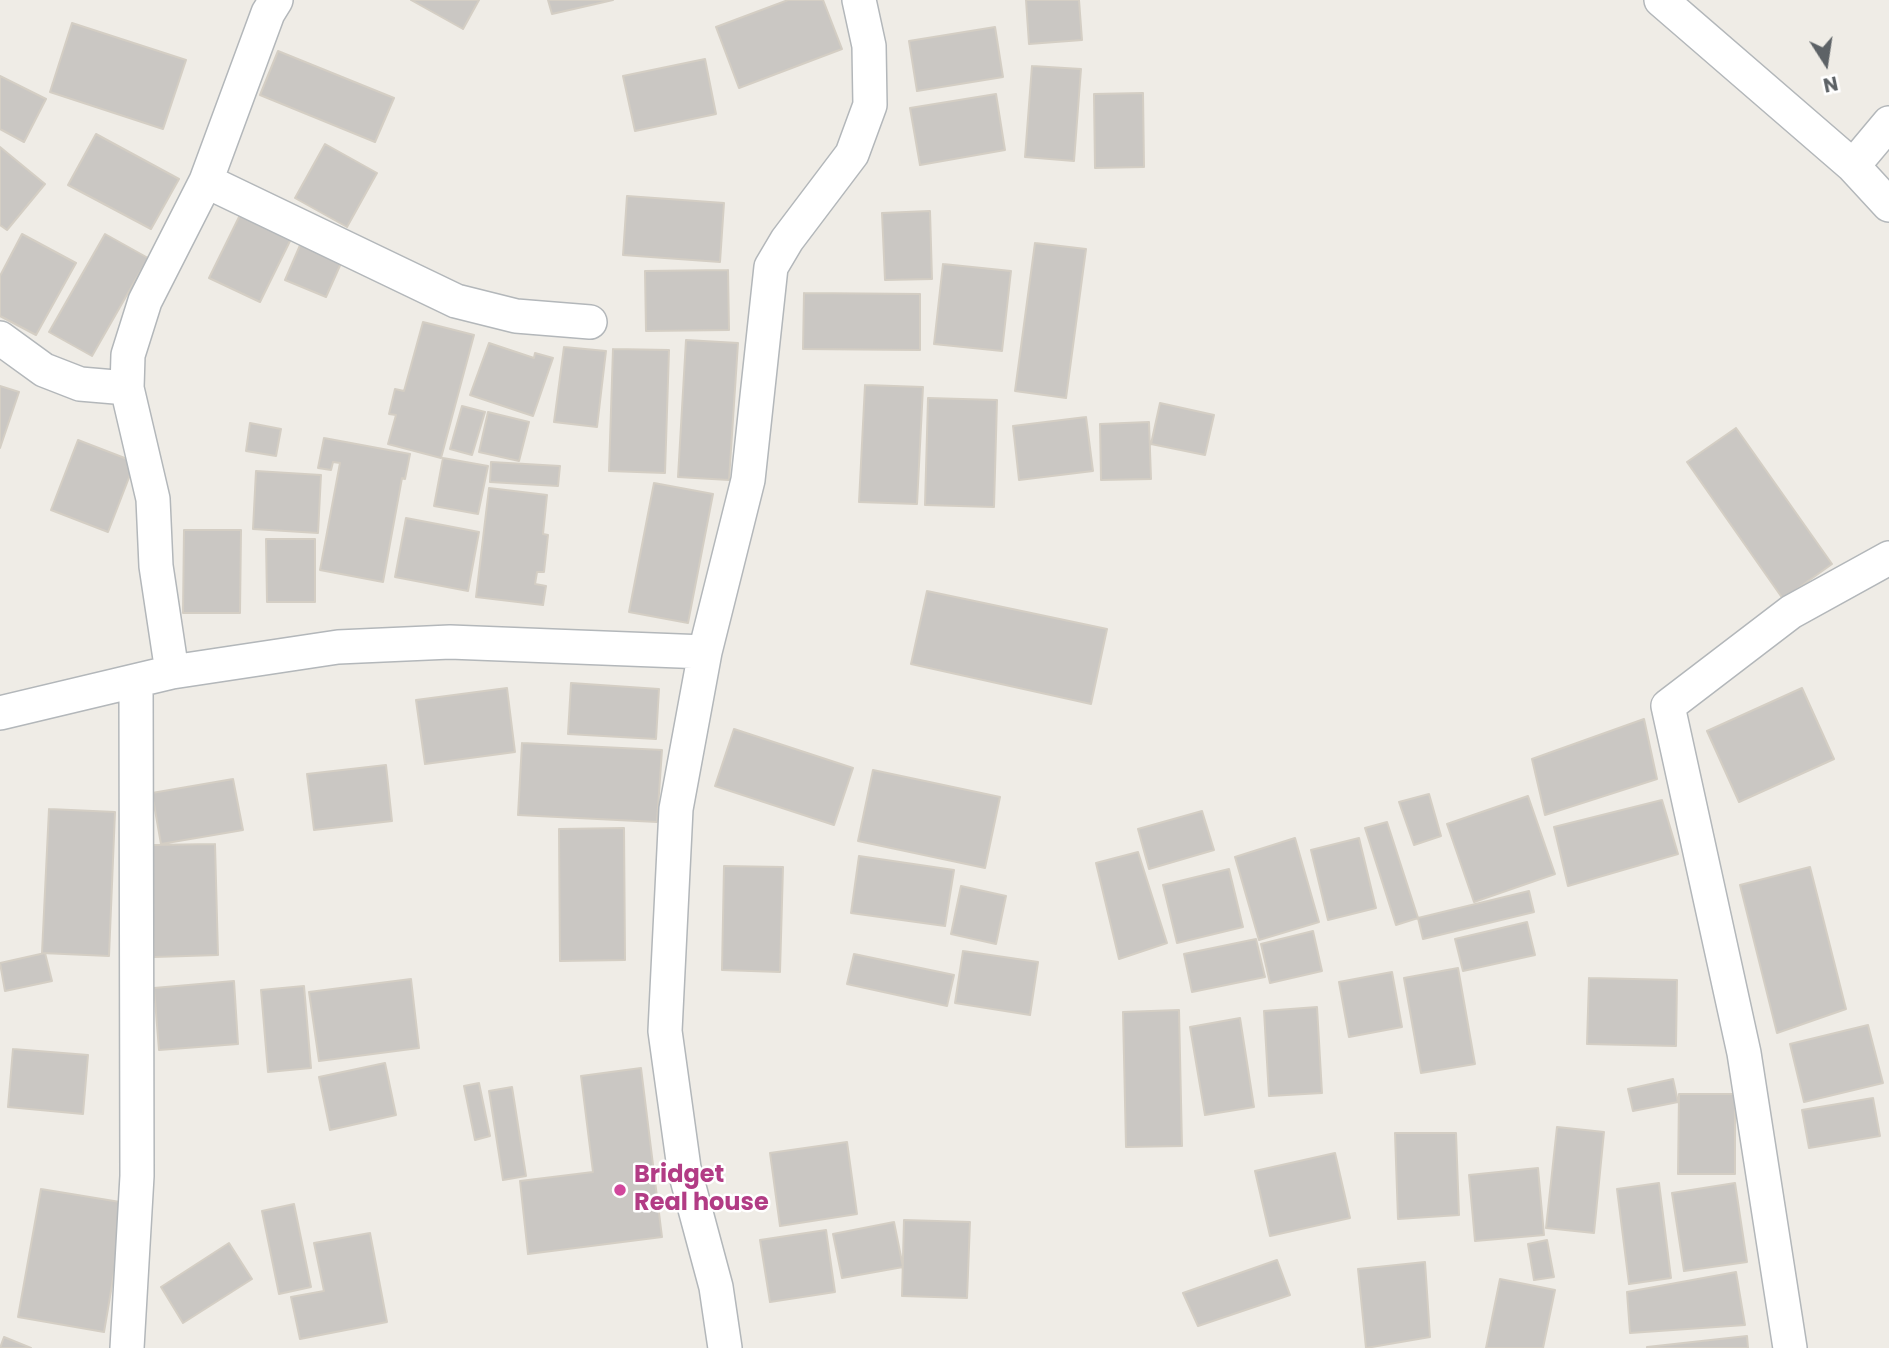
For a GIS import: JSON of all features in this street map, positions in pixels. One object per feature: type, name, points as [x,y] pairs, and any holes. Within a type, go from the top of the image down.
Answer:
[{"type":"street","points":[[172,672],[156,566],[153,499],[127,388],[128,355],[145,301],[206,181],[268,13],[276,0]]},
{"type":"street","points":[[725,1348],[716,1287],[684,1168],[664,1031],[676,809],[705,652],[748,480],[771,267],[787,240],[852,153],[870,105],[869,46],[859,0]]},
{"type":"street","points":[[1661,0],[1853,166],[1889,205]]},
{"type":"street","points":[[1853,166],[1889,123]]},
{"type":"street","points":[[206,181],[456,301],[516,316],[590,322]]},
{"type":"street","points":[[0,338],[44,370],[80,384],[127,388]]},
{"type":"street","points":[[1790,1348],[1744,1052],[1668,706],[1791,612],[1889,558]]},
{"type":"street","points":[[0,713],[172,672],[338,647],[450,642],[705,652]]},
{"type":"street","points":[[127,1348],[137,1176],[136,681]]},
{"type":"building","points":[[411,0],[479,0],[463,29]]},
{"type":"building","points":[[548,0],[613,0],[552,14]]},
{"type":"building","points":[[788,0],[823,0],[842,49],[739,88],[716,27]]},
{"type":"building","points":[[1026,0],[1079,0],[1082,40],[1029,44]]},
{"type":"building","points":[[72,23],[186,60],[163,129],[50,92]]},
{"type":"building","points":[[995,27],[1003,77],[917,91],[909,41]]},
{"type":"building","points":[[278,51],[394,98],[375,142],[260,95]]},
{"type":"building","points":[[705,59],[716,114],[635,131],[623,76]]},
{"type":"building","points":[[1032,66],[1081,69],[1074,161],[1025,157]]},
{"type":"building","points":[[0,76],[46,99],[24,142],[0,129]]},
{"type":"building","points":[[1143,93],[1144,167],[1095,168],[1094,94]]},
{"type":"building","points":[[996,94],[1005,150],[920,165],[910,108]]},
{"type":"building","points":[[96,134],[179,179],[151,229],[68,185]]},
{"type":"building","points":[[325,144],[377,173],[347,227],[295,198]]},
{"type":"building","points":[[0,147],[45,184],[7,230],[0,225]]},
{"type":"building","points":[[627,196],[724,203],[720,262],[623,255]]},
{"type":"building","points":[[930,211],[932,279],[885,280],[882,213]]},
{"type":"building","points":[[240,215],[291,239],[260,302],[209,278]]},
{"type":"building","points":[[22,234],[76,263],[36,335],[0,316],[0,276]]},
{"type":"building","points":[[105,234],[148,258],[92,356],[49,332]]},
{"type":"building","points":[[301,243],[342,261],[326,297],[285,280]]},
{"type":"building","points":[[1035,243],[1086,249],[1066,398],[1015,391]]},
{"type":"building","points":[[943,264],[1011,271],[1002,351],[934,344]]},
{"type":"building","points":[[728,270],[729,330],[646,331],[645,271]]},
{"type":"building","points":[[804,293],[920,294],[920,350],[803,349]]},
{"type":"building","points":[[423,322],[474,335],[441,458],[388,444],[396,415],[389,414],[395,389],[404,391]]},
{"type":"building","points":[[686,340],[738,343],[729,480],[678,477]]},
{"type":"building","points":[[489,343],[534,358],[535,353],[553,358],[533,416],[470,395]]},
{"type":"building","points":[[564,347],[606,351],[597,427],[554,422]]},
{"type":"building","points":[[613,349],[669,350],[665,473],[609,471]]},
{"type":"building","points":[[865,385],[923,387],[917,504],[859,502]]},
{"type":"building","points":[[0,386],[19,392],[0,448]]},
{"type":"building","points":[[928,398],[997,400],[994,507],[925,505]]},
{"type":"building","points":[[1160,403],[1214,415],[1205,455],[1151,444]]},
{"type":"building","points":[[462,406],[485,412],[472,455],[450,449]]},
{"type":"building","points":[[488,412],[529,422],[519,461],[479,452]]},
{"type":"building","points":[[1086,417],[1093,471],[1019,480],[1013,426]]},
{"type":"building","points":[[1149,422],[1151,479],[1101,480],[1100,424]]},
{"type":"building","points":[[250,423],[281,429],[276,456],[246,451]]},
{"type":"building","points":[[1736,428],[1832,564],[1783,599],[1687,462]]},
{"type":"building","points":[[324,438],[410,454],[405,479],[402,478],[383,582],[320,570],[340,463],[333,462],[331,470],[318,468]]},
{"type":"building","points":[[78,440],[135,462],[108,532],[51,510]]},
{"type":"building","points":[[443,458],[488,466],[478,514],[434,506]]},
{"type":"building","points":[[491,462],[560,466],[558,486],[490,482]]},
{"type":"building","points":[[256,471],[321,475],[318,533],[253,529]]},
{"type":"building","points":[[654,483],[713,494],[688,623],[629,612]]},
{"type":"building","points":[[489,488],[547,495],[543,534],[548,535],[544,572],[537,572],[535,584],[546,586],[543,605],[476,597]]},
{"type":"building","points":[[406,518],[479,532],[468,591],[395,577]]},
{"type":"building","points":[[184,530],[241,530],[240,613],[183,613]]},
{"type":"building","points":[[266,539],[315,539],[315,602],[267,602]]},
{"type":"building","points":[[927,591],[1107,629],[1091,704],[911,664]]},
{"type":"building","points":[[571,683],[659,689],[656,739],[568,734]]},
{"type":"building","points":[[507,688],[515,752],[425,764],[416,700]]},
{"type":"building","points":[[1802,688],[1834,759],[1739,802],[1707,731]]},
{"type":"building","points":[[1644,719],[1657,779],[1545,815],[1532,759]]},
{"type":"building","points":[[734,729],[853,768],[834,825],[715,786]]},
{"type":"building","points":[[522,743],[662,750],[657,822],[518,815]]},
{"type":"building","points":[[386,765],[392,821],[314,830],[307,774]]},
{"type":"building","points":[[873,770],[1000,797],[985,868],[858,841]]},
{"type":"building","points":[[233,779],[243,830],[161,844],[152,793]]},
{"type":"building","points":[[1429,794],[1441,836],[1414,845],[1399,802]]},
{"type":"building","points":[[1528,796],[1555,874],[1474,902],[1447,824]]},
{"type":"building","points":[[1662,800],[1678,854],[1568,886],[1554,827]]},
{"type":"building","points":[[49,809],[115,812],[109,956],[42,953]]},
{"type":"building","points":[[1202,811],[1214,850],[1149,869],[1138,829]]},
{"type":"building","points":[[1387,822],[1418,918],[1396,925],[1365,828]]},
{"type":"building","points":[[624,828],[625,960],[560,961],[559,829]]},
{"type":"building","points":[[1295,838],[1319,922],[1259,940],[1235,857]]},
{"type":"building","points":[[1359,838],[1376,908],[1328,920],[1311,850]]},
{"type":"building","points":[[215,844],[218,955],[154,957],[151,845]]},
{"type":"building","points":[[1138,852],[1167,943],[1119,959],[1096,863]]},
{"type":"building","points":[[859,856],[954,870],[945,926],[851,913]]},
{"type":"building","points":[[724,866],[783,867],[780,972],[722,970]]},
{"type":"building","points":[[1810,867],[1846,1009],[1777,1033],[1740,885]]},
{"type":"building","points":[[1229,869],[1243,927],[1177,943],[1163,885]]},
{"type":"building","points":[[961,886],[1006,896],[996,944],[951,934]]},
{"type":"building","points":[[1529,891],[1534,912],[1423,939],[1418,918]]},
{"type":"building","points":[[1527,922],[1535,955],[1463,971],[1455,939]]},
{"type":"building","points":[[1313,931],[1322,971],[1270,983],[1261,944]]},
{"type":"building","points":[[1256,939],[1265,977],[1192,992],[1184,954]]},
{"type":"building","points":[[963,951],[1038,962],[1030,1015],[955,1003]]},
{"type":"building","points":[[45,953],[52,981],[5,991],[0,963]]},
{"type":"building","points":[[854,954],[954,975],[947,1006],[847,984]]},
{"type":"building","points":[[1458,968],[1475,1064],[1421,1073],[1404,978]]},
{"type":"building","points":[[1392,972],[1402,1027],[1349,1037],[1339,982]]},
{"type":"building","points":[[1589,978],[1677,980],[1676,1046],[1587,1044]]},
{"type":"building","points":[[411,979],[419,1048],[319,1061],[309,992]]},
{"type":"building","points":[[234,981],[238,1044],[159,1050],[154,988]]},
{"type":"building","points":[[304,986],[311,1068],[268,1072],[261,990]]},
{"type":"building","points":[[1317,1007],[1322,1093],[1269,1096],[1264,1011]]},
{"type":"building","points":[[1179,1010],[1182,1146],[1126,1147],[1123,1012]]},
{"type":"building","points":[[1240,1018],[1254,1107],[1205,1115],[1190,1027]]},
{"type":"building","points":[[1868,1025],[1883,1083],[1804,1102],[1790,1044]]},
{"type":"building","points":[[13,1049],[88,1055],[83,1114],[8,1107]]},
{"type":"building","points":[[385,1063],[396,1115],[330,1130],[319,1077]]},
{"type":"building","points":[[641,1068],[662,1237],[528,1254],[520,1181],[593,1172],[581,1076]]},
{"type":"building","points":[[1673,1079],[1678,1102],[1633,1111],[1628,1089]]},
{"type":"building","points":[[479,1083],[490,1136],[475,1140],[464,1086]]},
{"type":"building","points":[[512,1087],[526,1176],[503,1180],[489,1091]]},
{"type":"building","points":[[1679,1094],[1735,1094],[1735,1174],[1678,1174]]},
{"type":"building","points":[[1873,1098],[1880,1136],[1809,1148],[1802,1110]]},
{"type":"building","points":[[1557,1127],[1604,1132],[1594,1233],[1546,1228]]},
{"type":"building","points":[[1395,1133],[1456,1133],[1459,1215],[1398,1219]]},
{"type":"building","points":[[847,1142],[857,1214],[780,1226],[770,1153]]},
{"type":"building","points":[[1335,1153],[1350,1218],[1270,1236],[1255,1171]]},
{"type":"building","points":[[1538,1168],[1544,1235],[1475,1241],[1469,1175]]},
{"type":"building","points":[[1659,1183],[1671,1278],[1629,1284],[1617,1189]]},
{"type":"building","points":[[1735,1183],[1747,1262],[1684,1271],[1672,1193]]},
{"type":"building","points":[[41,1189],[126,1203],[104,1332],[18,1317]]},
{"type":"building","points":[[294,1204],[311,1287],[279,1294],[262,1211]]},
{"type":"building","points":[[904,1220],[970,1222],[967,1298],[902,1296]]},
{"type":"building","points":[[894,1222],[903,1267],[842,1278],[833,1234]]},
{"type":"building","points":[[826,1230],[835,1292],[770,1302],[760,1240]]},
{"type":"building","points":[[370,1233],[387,1322],[300,1339],[291,1297],[324,1291],[314,1243]]},
{"type":"building","points":[[1547,1240],[1554,1277],[1534,1280],[1528,1244]]},
{"type":"building","points":[[229,1243],[252,1279],[183,1323],[161,1287]]},
{"type":"building","points":[[1277,1260],[1290,1295],[1198,1326],[1183,1293]]},
{"type":"building","points":[[1425,1262],[1430,1337],[1366,1348],[1358,1269]]},
{"type":"building","points":[[1736,1272],[1745,1325],[1630,1333],[1627,1292]]},
{"type":"building","points":[[1500,1279],[1555,1290],[1543,1348],[1486,1348]]},
{"type":"building","points":[[1747,1336],[1748,1348],[1647,1348],[1647,1347]]},
{"type":"building","points":[[4,1337],[31,1348],[0,1348]]},
{"type":"place","name":"Bridget Real house","points":[[620,1190]]}]
